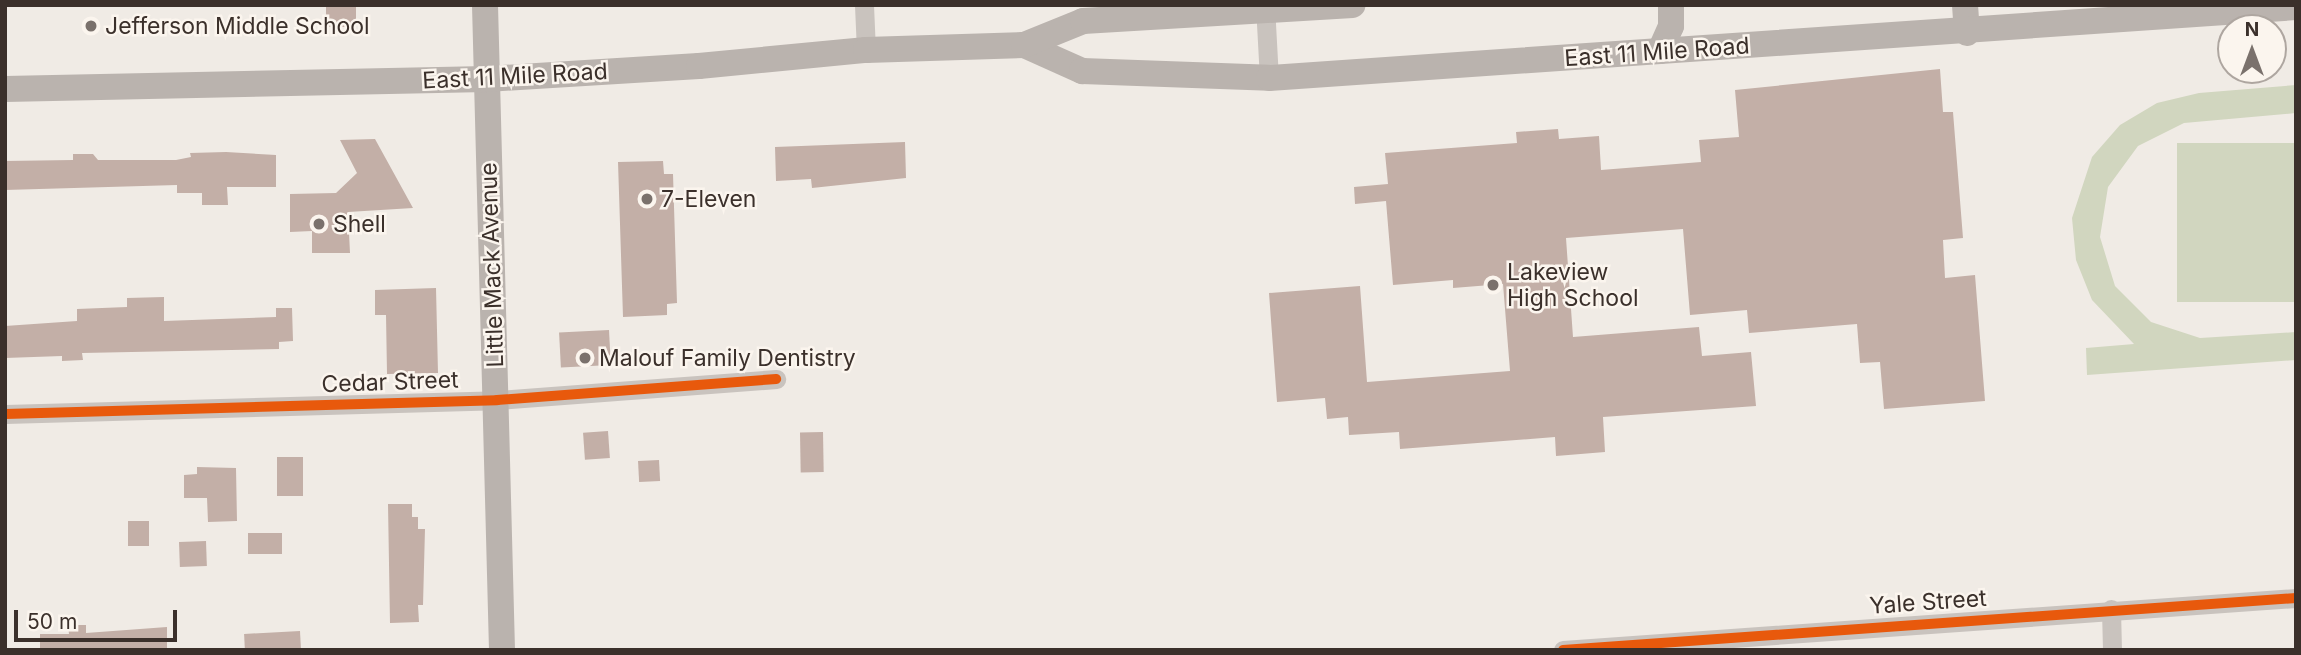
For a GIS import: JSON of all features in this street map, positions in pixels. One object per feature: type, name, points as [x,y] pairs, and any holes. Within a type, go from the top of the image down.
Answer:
[{"type":"main road","name":"Little Mack Avenue","points":[[485,5],[502,650]]},
{"type":"main road","name":"East 11 Mile Road","points":[[5,89],[487,79],[866,50],[1024,45],[1083,21],[1353,5]]},
{"type":"main road","points":[[1660,51],[1671,26],[1671,5]]},
{"type":"main road","points":[[1965,5],[1967,33]]},
{"type":"main road","name":"East 11 Mile Road","points":[[1024,45],[1082,71],[1269,79],[1660,51],[1967,33],[2296,7]]},
{"type":"street","points":[[864,5],[866,50]]},
{"type":"street","points":[[1265,9],[1269,79]]},
{"type":"street","name":"Cedar Street","points":[[5,414],[497,400],[776,379]]},
{"type":"street","name":"Yale Street","points":[[1563,650],[2296,597]]},
{"type":"street","points":[[2111,609],[2112,650]]},
{"type":"green space","points":[[2296,85],[2296,113],[2184,123],[2138,146],[2108,187],[2100,237],[2115,286],[2151,322],[2200,338],[2296,332],[2296,360],[2087,375],[2086,348],[2134,344],[2092,300],[2076,260],[2072,218],[2092,157],[2120,125],[2157,103],[2199,93]]},
{"type":"green space","points":[[2177,143],[2296,143],[2296,302],[2177,302]]},
{"type":"building","points":[[326,5],[356,5],[356,27],[326,27]]},
{"type":"building","points":[[1940,69],[1943,112],[1953,112],[1963,238],[1943,240],[1945,278],[1975,275],[1985,401],[1884,409],[1880,362],[1860,363],[1857,324],[1749,333],[1747,310],[1690,315],[1683,229],[1566,238],[1573,337],[1699,327],[1702,356],[1751,352],[1756,406],[1603,417],[1605,452],[1556,456],[1555,437],[1400,449],[1399,432],[1349,435],[1348,417],[1327,419],[1325,398],[1277,402],[1269,293],[1360,286],[1367,382],[1510,371],[1503,284],[1453,288],[1453,280],[1393,285],[1386,201],[1355,204],[1354,187],[1388,184],[1385,153],[1517,143],[1516,132],[1558,129],[1559,139],[1599,136],[1601,170],[1701,162],[1699,140],[1739,137],[1735,90]]},
{"type":"building","points":[[375,139],[413,208],[348,212],[350,253],[312,253],[312,231],[290,232],[290,194],[336,193],[357,173],[340,140]]},
{"type":"building","points":[[905,142],[906,178],[812,188],[811,179],[776,181],[775,147]]},
{"type":"building","points":[[190,153],[276,155],[276,187],[227,187],[228,205],[202,205],[202,193],[177,193],[177,185],[5,190],[5,161],[73,160],[73,154],[93,154],[98,160],[176,160],[191,157]]},
{"type":"building","points":[[663,161],[664,174],[673,174],[677,303],[667,304],[667,315],[623,317],[618,162]]},
{"type":"building","points":[[436,288],[438,373],[387,374],[386,315],[375,315],[375,290]]},
{"type":"building","points":[[164,297],[164,321],[276,317],[276,308],[292,308],[293,341],[279,342],[279,349],[82,353],[83,360],[62,361],[62,356],[5,358],[5,326],[77,321],[77,309],[127,307],[127,298]]},
{"type":"building","points":[[609,330],[611,365],[561,368],[559,333]]},
{"type":"building","points":[[608,431],[610,458],[585,460],[583,433]]},
{"type":"building","points":[[800,432],[823,432],[824,472],[801,472]]},
{"type":"building","points":[[277,457],[303,457],[303,496],[277,496]]},
{"type":"building","points":[[659,460],[660,481],[639,482],[638,461]]},
{"type":"building","points":[[197,467],[236,468],[237,521],[208,522],[207,498],[184,498],[184,475],[197,474]]},
{"type":"building","points":[[388,504],[412,504],[412,517],[418,517],[418,529],[425,529],[423,605],[418,605],[419,622],[390,623]]},
{"type":"building","points":[[128,521],[149,521],[149,546],[128,546]]},
{"type":"building","points":[[248,533],[282,533],[282,554],[248,554]]},
{"type":"building","points":[[206,541],[207,566],[180,567],[179,542]]},
{"type":"building","points":[[68,625],[86,625],[86,633],[167,627],[167,650],[40,650],[40,634],[69,634]]},
{"type":"building","points":[[300,631],[301,650],[245,650],[244,634]]},
{"type":"cycle path","points":[[5,414],[497,400],[776,379]]},
{"type":"cycle path","points":[[1563,650],[2296,598]]},
{"type":"place","name":"Jefferson Middle School","points":[[91,26]]},
{"type":"place","name":"7-Eleven","points":[[647,199]]},
{"type":"place","name":"Shell","points":[[319,224]]},
{"type":"place","name":"Lakeview High School","points":[[1493,285]]},
{"type":"place","name":"Malouf Family Dentistry","points":[[585,358]]}]
